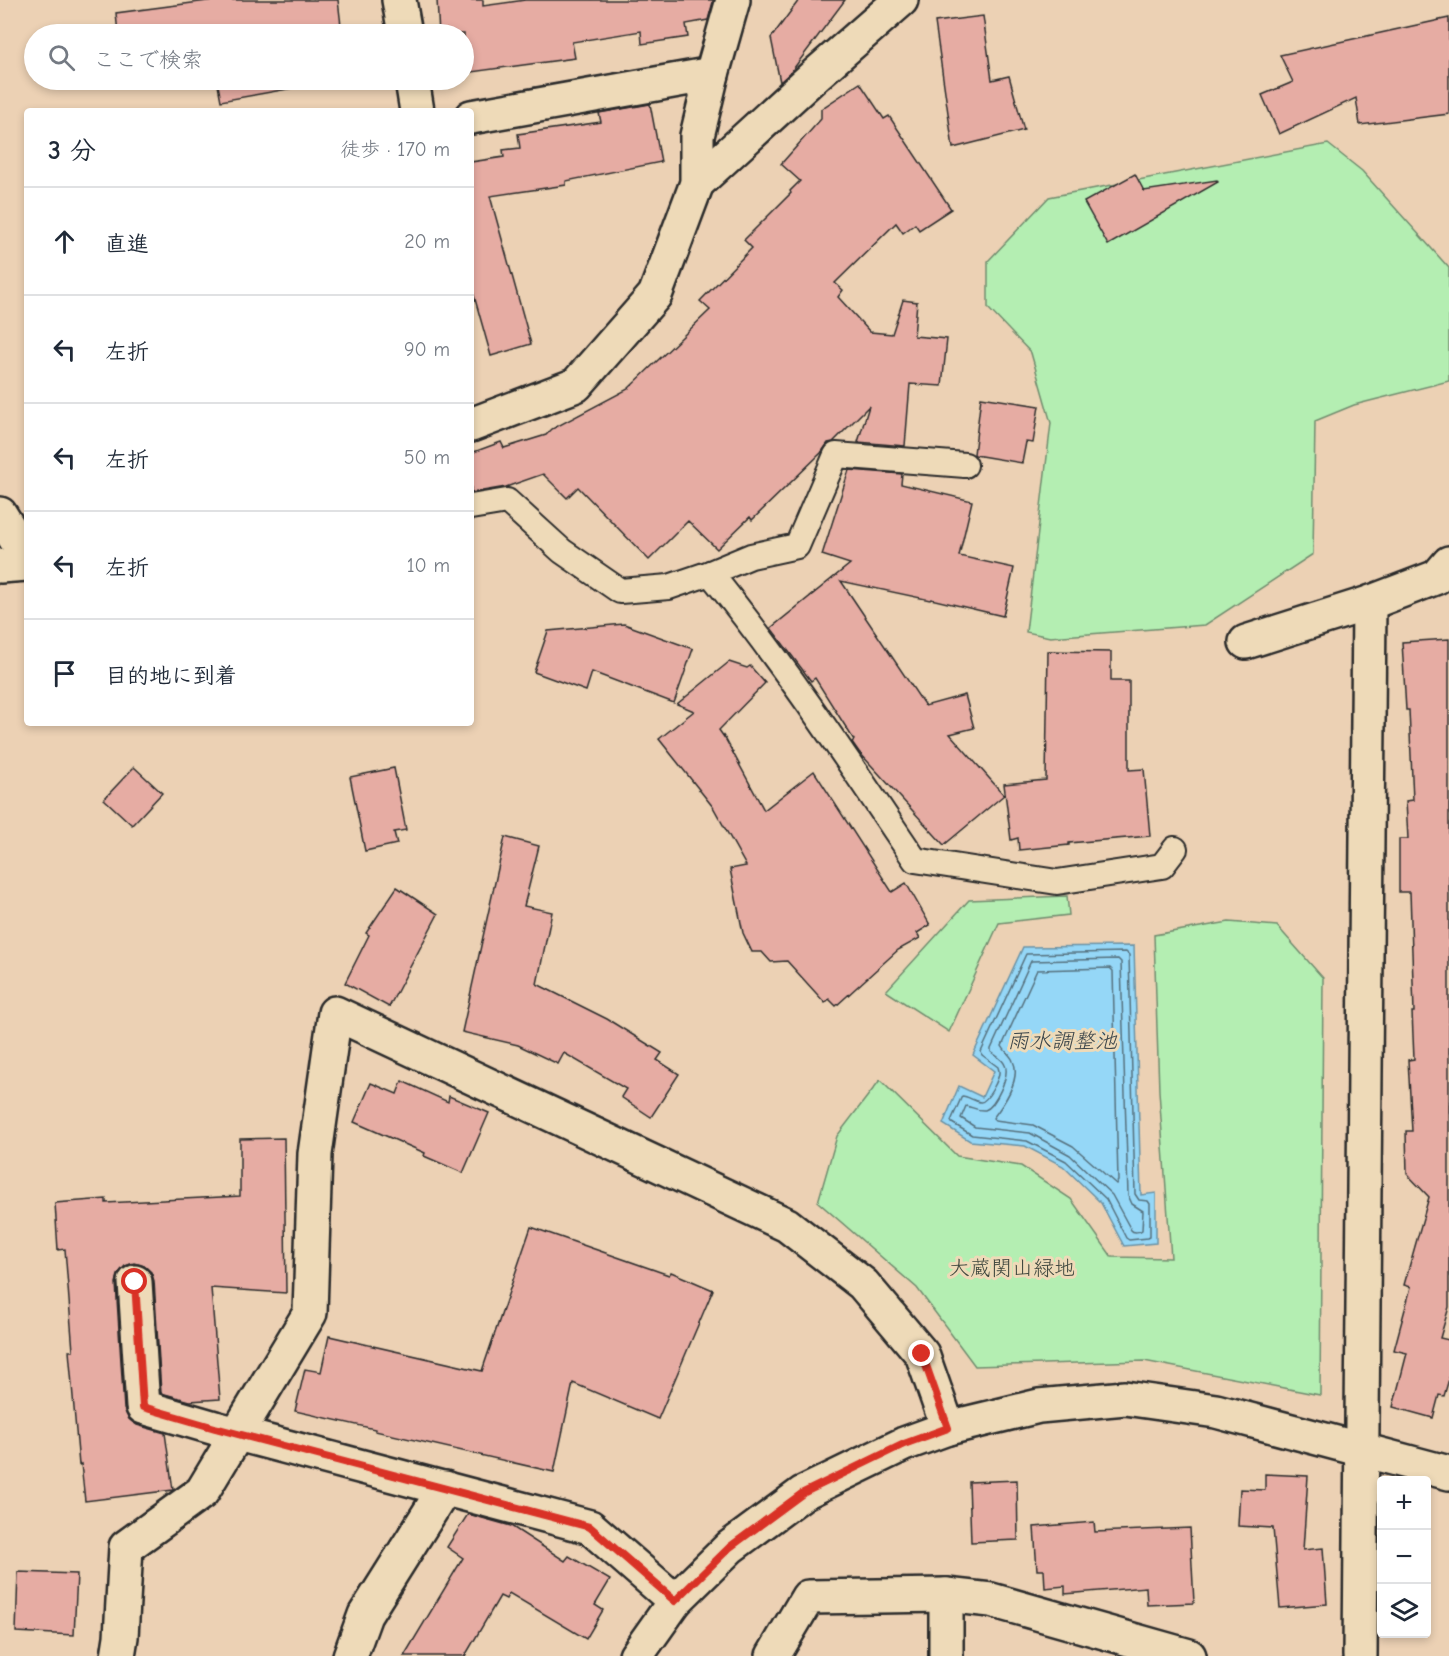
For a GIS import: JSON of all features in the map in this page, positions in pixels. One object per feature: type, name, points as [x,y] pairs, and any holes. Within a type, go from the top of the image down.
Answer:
[{"type":"street","points":[[399,0],[403,24]]},
{"type":"street","points":[[474,424],[576,385],[655,295],[697,183],[697,136],[733,0]]},
{"type":"street","points":[[697,183],[901,0]]},
{"type":"street","points":[[474,116],[712,74]]},
{"type":"street","points":[[414,90],[417,108]]},
{"type":"street","points":[[0,514],[24,552]]},
{"type":"street","points":[[1246,642],[1370,603],[1437,576],[1449,563]]},
{"type":"street","points":[[0,566],[24,564]]},
{"type":"street","points":[[1360,1656],[1370,603]]},
{"type":"street","points":[[118,1656],[126,1547],[202,1492],[310,1313],[315,1154],[335,1013],[787,1225],[863,1284],[922,1354],[948,1428]]},
{"type":"street","points":[[135,1282],[143,1407],[590,1527],[675,1601]]},
{"type":"street","points":[[636,1656],[675,1601],[730,1547],[803,1493],[904,1444],[948,1428],[1039,1406],[1125,1398],[1216,1411],[1449,1473]]},
{"type":"street","points":[[350,1656],[365,1615],[445,1488]]},
{"type":"street","points":[[946,1595],[946,1656]]},
{"type":"street","points":[[773,1656],[808,1598],[946,1595],[992,1599],[1151,1650],[1189,1656]]},
{"type":"lane","points":[[474,506],[507,501],[562,551],[620,591],[669,587],[751,556],[797,546],[836,454],[965,465]]},
{"type":"lane","points":[[710,573],[756,630],[915,860],[1057,882],[1162,866],[1175,849]]},
{"type":"green space","points":[[1328,144],[1362,171],[1449,268],[1449,381],[1354,405],[1315,421],[1313,554],[1205,625],[1050,637],[1026,632],[1051,423],[1031,353],[988,308],[988,261],[1049,197]]},
{"type":"green space","points":[[1067,896],[1069,915],[999,923],[949,1032],[886,991],[969,900]]},
{"type":"green space","name":"大蔵関山緑地","points":[[1229,922],[1277,926],[1323,978],[1320,1395],[1144,1361],[975,1366],[917,1288],[818,1202],[837,1136],[880,1080],[957,1156],[1021,1166],[1071,1199],[1112,1257],[1171,1258],[1159,1091],[1154,935]]},
{"type":"water","name":"雨水調整池","points":[[1134,946],[1141,1195],[1156,1193],[1156,1243],[1124,1246],[1101,1203],[1063,1166],[1025,1146],[970,1141],[943,1124],[959,1086],[982,1097],[994,1071],[973,1055],[1023,947]]},
{"type":"building","points":[[215,0],[338,0],[341,24],[117,24],[116,13]]},
{"type":"building","points":[[437,0],[483,0],[483,6],[525,0],[713,0],[708,20],[686,24],[688,37],[642,44],[641,31],[572,42],[575,58],[474,72],[474,24],[438,24]]},
{"type":"building","points":[[799,0],[845,0],[791,72],[780,82],[771,38]]},
{"type":"building","points":[[983,16],[992,80],[1009,76],[1024,130],[953,148],[935,22]]},
{"type":"building","points":[[1449,18],[1449,114],[1360,125],[1356,98],[1279,134],[1262,95],[1293,82],[1280,55]]},
{"type":"building","points":[[860,83],[884,119],[889,116],[951,209],[919,230],[915,224],[903,233],[896,223],[835,283],[843,290],[838,297],[870,332],[892,334],[903,300],[917,302],[914,336],[947,339],[942,386],[910,384],[905,446],[858,442],[869,406],[833,442],[828,443],[821,453],[752,520],[750,517],[717,549],[688,521],[649,560],[578,487],[567,498],[543,474],[506,487],[474,492],[474,452],[501,442],[504,448],[546,435],[552,429],[628,389],[710,310],[700,301],[752,248],[744,240],[800,181],[781,164],[821,119],[821,109]]},
{"type":"building","points":[[219,90],[282,90],[221,101]]},
{"type":"building","points":[[650,104],[661,162],[566,181],[566,185],[490,196],[531,344],[491,356],[474,296],[474,162],[504,157],[503,150],[520,148],[518,134],[601,122],[599,113]]},
{"type":"building","points":[[1135,174],[1144,191],[1217,180],[1218,182],[1108,245],[1084,202]]},
{"type":"building","points":[[981,397],[1039,406],[1033,443],[1026,442],[1022,463],[974,454]]},
{"type":"building","points":[[849,470],[902,474],[901,484],[972,501],[959,556],[1014,568],[1003,616],[841,581],[925,706],[965,695],[974,728],[950,734],[1004,795],[944,845],[859,752],[852,742],[854,740],[815,678],[811,681],[771,628],[850,564],[822,555]]},
{"type":"building","points":[[624,624],[693,649],[674,703],[592,672],[586,691],[534,672],[548,631]]},
{"type":"building","points":[[1449,639],[1449,1307],[1440,1338],[1449,1340],[1449,1379],[1444,1396],[1439,1395],[1433,1418],[1393,1407],[1407,1353],[1394,1350],[1411,1287],[1404,1285],[1429,1197],[1407,1174],[1406,1131],[1412,1131],[1408,1060],[1414,1059],[1412,1012],[1414,1012],[1410,892],[1399,892],[1399,839],[1408,839],[1406,801],[1413,800],[1409,710],[1406,710],[1402,642]]},
{"type":"building","points":[[1048,651],[1111,652],[1111,681],[1129,681],[1129,770],[1144,769],[1150,836],[1019,850],[1018,838],[1011,840],[1004,784],[1046,780]]},
{"type":"building","points":[[729,662],[747,668],[750,666],[765,683],[719,730],[764,810],[814,771],[892,892],[906,883],[930,925],[917,933],[920,938],[898,950],[836,1006],[829,999],[825,1003],[787,961],[771,962],[762,952],[752,952],[743,933],[730,869],[746,866],[713,807],[659,739],[694,711],[677,704]]},
{"type":"building","points":[[134,767],[162,793],[132,825],[104,799]]},
{"type":"building","points":[[394,768],[406,830],[394,832],[397,844],[365,851],[350,777]]},
{"type":"building","points":[[505,837],[539,846],[524,906],[552,912],[537,984],[607,1019],[662,1053],[657,1060],[679,1074],[651,1117],[621,1097],[626,1089],[564,1053],[558,1064],[518,1045],[462,1032]]},
{"type":"building","points":[[397,887],[438,914],[389,1007],[345,983],[369,935],[366,933]]},
{"type":"building","points":[[402,1081],[448,1102],[449,1096],[489,1113],[463,1173],[424,1156],[425,1153],[354,1122],[371,1083],[397,1094]]},
{"type":"building","points":[[284,1138],[286,1293],[211,1288],[220,1399],[190,1401],[161,1393],[154,1281],[151,1272],[144,1266],[134,1263],[125,1266],[119,1273],[116,1283],[124,1409],[129,1419],[137,1425],[165,1433],[173,1490],[85,1501],[81,1464],[79,1465],[69,1351],[73,1351],[65,1249],[58,1250],[55,1203],[106,1199],[106,1203],[240,1196],[240,1139]]},
{"type":"building","points":[[531,1227],[669,1275],[671,1272],[713,1290],[658,1419],[573,1383],[554,1472],[295,1411],[305,1369],[321,1372],[329,1336],[482,1371]]},
{"type":"building","points":[[1265,1474],[1308,1476],[1303,1550],[1323,1548],[1327,1604],[1280,1608],[1273,1528],[1238,1526],[1240,1489],[1265,1490]]},
{"type":"building","points":[[1017,1480],[1018,1540],[971,1542],[969,1482]]},
{"type":"building","points":[[468,1514],[511,1526],[565,1561],[569,1556],[610,1580],[595,1605],[603,1610],[586,1639],[509,1593],[506,1599],[500,1596],[465,1656],[404,1656],[463,1558],[447,1547]]},
{"type":"building","points":[[1094,1522],[1095,1532],[1190,1528],[1194,1603],[1147,1605],[1146,1587],[1065,1594],[1065,1586],[1045,1588],[1044,1570],[1037,1570],[1034,1527]]},
{"type":"building","points":[[18,1572],[77,1574],[74,1635],[16,1632]]},
{"type":"route","points":[[135,1282],[143,1407],[590,1527],[675,1601],[730,1547],[803,1493],[904,1444],[948,1428],[922,1354]]}]
